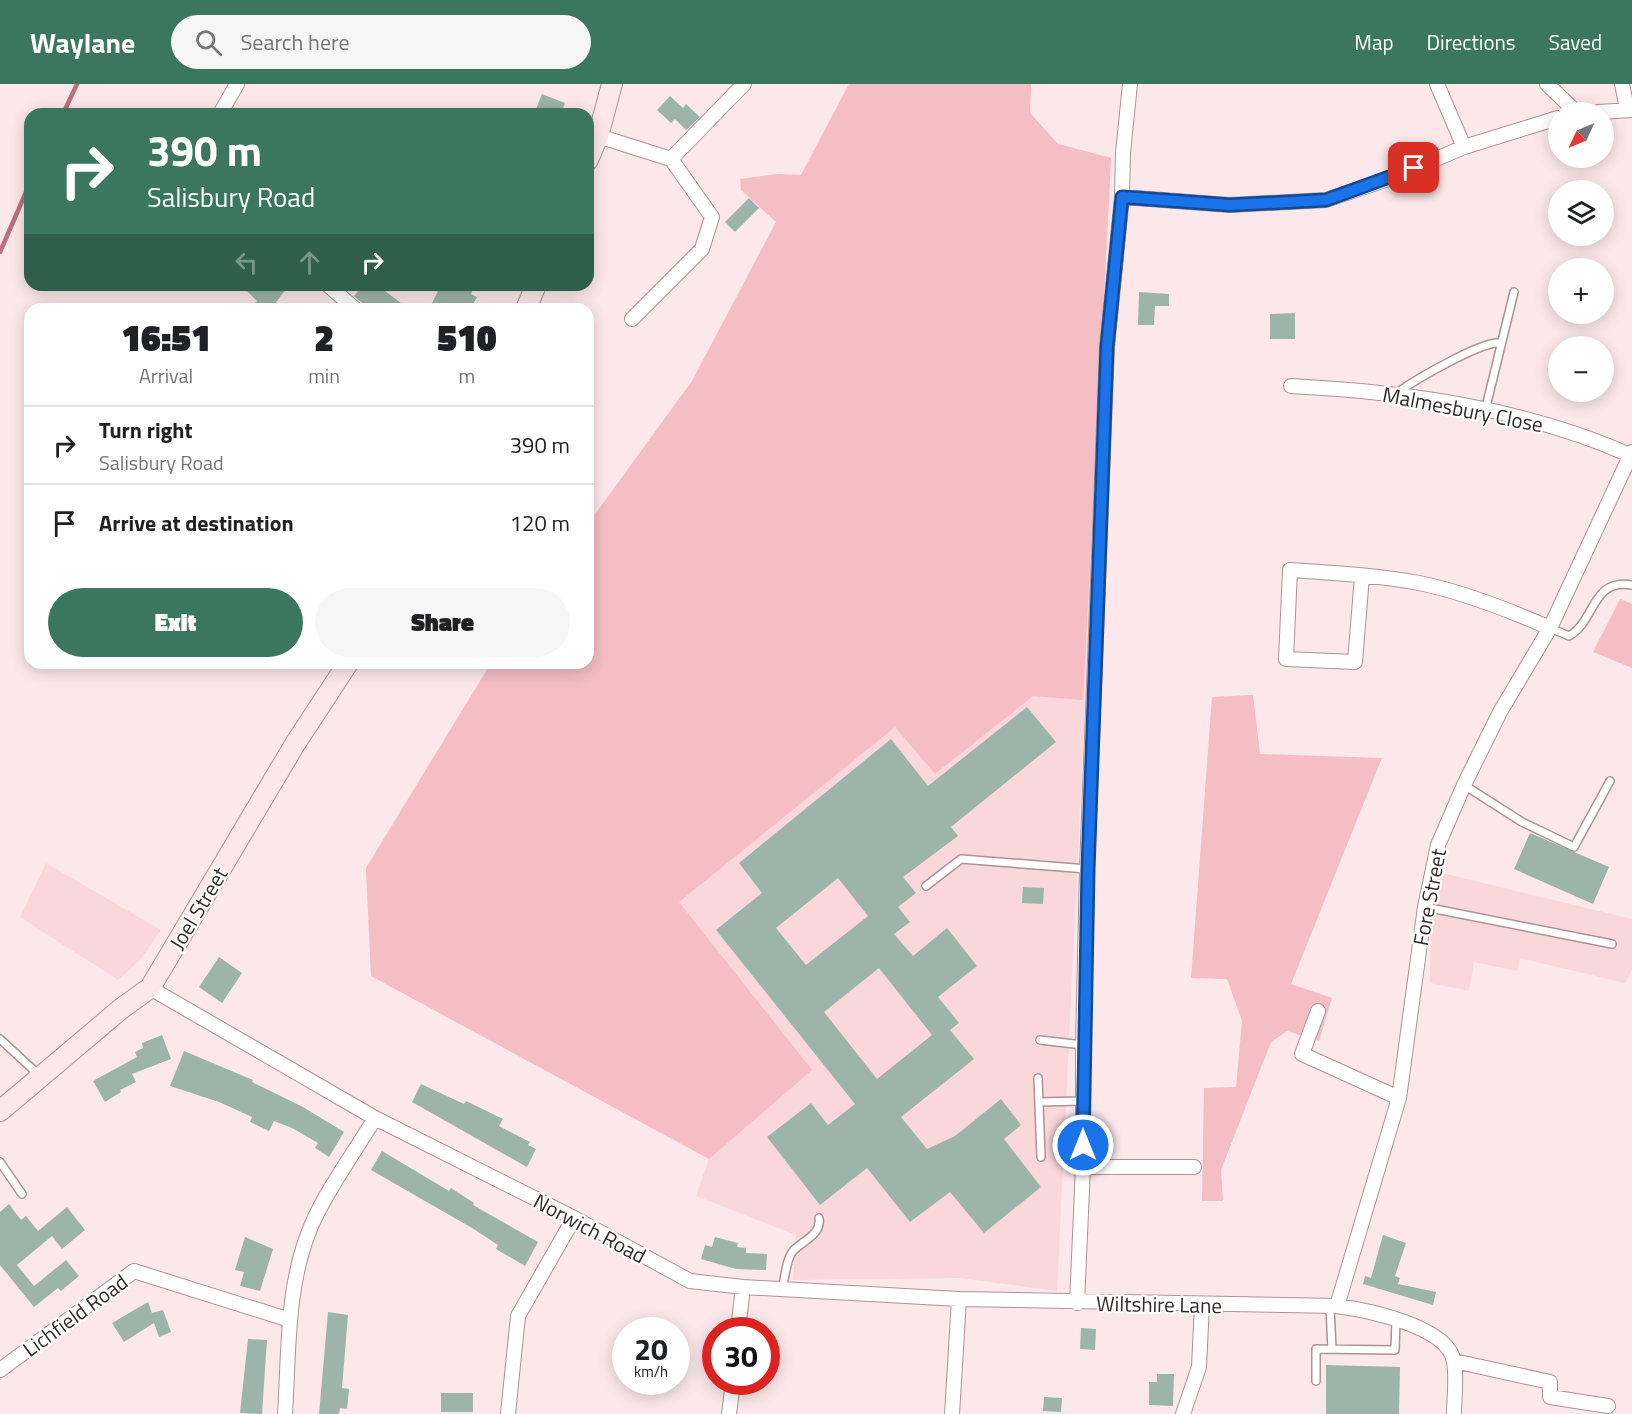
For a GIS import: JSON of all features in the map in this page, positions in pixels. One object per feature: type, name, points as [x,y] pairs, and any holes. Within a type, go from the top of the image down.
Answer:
[{"type":"main road","points":[[594,146],[612,84]]},
{"type":"main road","name":"Joel Street","points":[[0,1111],[122,1008],[150,988],[295,744],[344,669]]},
{"type":"street","points":[[223,108],[237,84]]},
{"type":"street","points":[[671,159],[744,84]]},
{"type":"street","name":"Wiltshire Lane","points":[[1130,84],[1123,153],[1122,197],[1107,347],[1088,869],[1083,1045],[1083,1167],[1077,1303],[1333,1307],[1368,1310],[1437,1338],[1454,1361]]},
{"type":"street","points":[[1437,84],[1464,147]]},
{"type":"street","points":[[1547,84],[1566,102]]},
{"type":"street","points":[[1614,111],[1629,110],[1622,84]]},
{"type":"street","points":[[1122,197],[1230,205],[1326,200],[1397,176],[1464,147],[1548,121]]},
{"type":"street","points":[[598,136],[671,159],[712,217],[702,249],[632,319]]},
{"type":"street","points":[[335,291],[348,303]]},
{"type":"street","name":"Malmesbury Close","points":[[1291,386],[1395,394],[1485,411],[1582,434],[1631,453]]},
{"type":"street","name":"Fore Street","points":[[1333,1307],[1398,1098],[1425,907],[1438,845],[1500,712],[1550,628],[1631,453]]},
{"type":"street","points":[[1362,576],[1355,662],[1286,660],[1290,570],[1362,576],[1420,584],[1507,609],[1550,628]]},
{"type":"street","name":"Norwich Road","points":[[150,988],[375,1118],[574,1218],[690,1281],[743,1287],[1077,1303]]},
{"type":"street","points":[[1318,1011],[1302,1054],[1398,1098]]},
{"type":"street","points":[[285,1414],[290,1320],[297,1269],[312,1224],[375,1118]]},
{"type":"street","points":[[1083,1167],[1194,1167]]},
{"type":"street","points":[[508,1414],[518,1317],[574,1218]]},
{"type":"street","name":"Lichfield Road","points":[[0,1370],[134,1271],[290,1320]]},
{"type":"street","points":[[740,1317],[743,1287]]},
{"type":"street","points":[[952,1414],[959,1299]]},
{"type":"street","points":[[1183,1414],[1199,1367],[1202,1304]]},
{"type":"street","points":[[1454,1414],[1454,1361],[1550,1382],[1550,1397],[1608,1406]]},
{"type":"street","points":[[729,1414],[731,1395]]},
{"type":"lane","points":[[1485,411],[1514,292]]},
{"type":"lane","points":[[1395,394],[1412,382],[1487,344],[1501,343]]},
{"type":"lane","points":[[1550,628],[1569,636],[1577,631],[1603,590],[1615,585],[1632,585]]},
{"type":"lane","points":[[1464,785],[1522,822],[1574,847],[1610,781]]},
{"type":"lane","points":[[926,886],[961,859],[1088,869]]},
{"type":"lane","points":[[1425,907],[1612,944]]},
{"type":"lane","points":[[0,1039],[41,1077]]},
{"type":"lane","points":[[1040,1040],[1083,1045]]},
{"type":"lane","points":[[1038,1078],[1041,1157]]},
{"type":"lane","points":[[1038,1102],[1083,1101]]},
{"type":"lane","points":[[0,1162],[22,1194]]},
{"type":"lane","points":[[782,1289],[791,1253],[817,1230],[820,1225],[819,1218]]},
{"type":"lane","points":[[1332,1349],[1333,1307]]},
{"type":"lane","points":[[1316,1382],[1316,1348],[1395,1350],[1396,1320]]},
{"type":"shaded area","points":[[849,84],[1031,84],[1030,113],[1058,144],[1111,158],[1057,1291],[960,1278],[793,1280],[796,1235],[696,1196],[709,1158],[371,976],[366,868],[487,669],[594,669],[594,516],[692,381]]},
{"type":"shaded area","points":[[849,84],[1031,84],[1030,113],[1058,144],[1111,158],[1083,700],[1033,696],[935,774],[895,727],[679,902],[812,1070],[709,1159],[371,976],[366,868],[487,669],[594,669],[594,516],[692,381],[776,222],[741,190],[740,179],[778,174],[801,175]]},
{"type":"shaded area","points":[[1620,599],[1632,604],[1632,668],[1593,652]]},
{"type":"shaded area","points":[[1253,695],[1260,754],[1382,758],[1291,984],[1332,998],[1319,1041],[1287,1031],[1271,1042],[1221,1170],[1223,1201],[1202,1201],[1204,1088],[1236,1087],[1242,1021],[1227,979],[1191,978],[1212,697]]},
{"type":"shaded area","points":[[46,863],[161,930],[140,960],[118,980],[20,917]]},
{"type":"shaded area","points":[[1438,872],[1632,919],[1632,970],[1625,983],[1520,958],[1517,971],[1474,962],[1469,991],[1430,983],[1431,902]]},
{"type":"building","points":[[542,94],[565,103],[563,108],[536,108]]},
{"type":"building","points":[[670,96],[683,108],[686,104],[700,117],[686,130],[675,119],[671,123],[657,110]]},
{"type":"building","points":[[749,198],[759,208],[735,232],[725,222]]},
{"type":"building","points":[[247,291],[284,291],[276,303],[255,303],[257,301]]},
{"type":"building","points":[[358,291],[385,291],[401,303],[362,303],[354,296]]},
{"type":"building","points":[[438,291],[472,291],[471,294],[477,297],[474,303],[432,303]]},
{"type":"building","points":[[1139,292],[1169,294],[1169,306],[1155,306],[1154,325],[1138,325]]},
{"type":"building","points":[[1295,313],[1295,339],[1270,339],[1270,314]]},
{"type":"building","points":[[1027,707],[1056,742],[951,827],[958,836],[903,877],[916,893],[898,907],[910,922],[894,934],[913,956],[947,928],[977,966],[938,997],[959,1023],[950,1030],[974,1059],[901,1117],[927,1149],[955,1136],[1001,1099],[1021,1125],[1004,1139],[1041,1187],[984,1233],[950,1192],[910,1222],[867,1168],[820,1205],[767,1137],[811,1103],[828,1125],[855,1104],[716,930],[762,893],[739,863],[891,739],[928,786]],"holes":[[[838,878],[868,916],[806,965],[776,928]],[[879,968],[932,1035],[877,1079],[824,1012]]]},
{"type":"building","points":[[1530,833],[1609,867],[1593,904],[1514,869]]},
{"type":"building","points":[[1023,887],[1044,888],[1043,904],[1022,903]]},
{"type":"building","points":[[219,957],[242,973],[222,1003],[199,987]]},
{"type":"building","points":[[162,1035],[171,1059],[132,1074],[136,1082],[120,1090],[121,1092],[105,1102],[93,1081],[137,1057],[135,1052],[143,1048],[142,1043]]},
{"type":"building","points":[[184,1051],[253,1080],[252,1082],[303,1107],[344,1132],[329,1157],[315,1148],[318,1143],[292,1128],[274,1121],[269,1131],[250,1122],[252,1117],[219,1102],[170,1086]]},
{"type":"building","points":[[421,1084],[464,1104],[466,1101],[503,1119],[499,1126],[530,1142],[528,1145],[536,1149],[527,1167],[412,1102]]},
{"type":"building","points":[[382,1151],[449,1191],[451,1188],[474,1203],[473,1205],[538,1242],[525,1266],[496,1249],[498,1245],[472,1228],[371,1170]]},
{"type":"building","points":[[9,1204],[21,1220],[26,1216],[38,1231],[67,1207],[85,1230],[62,1249],[52,1236],[17,1265],[34,1286],[66,1260],[79,1276],[61,1291],[58,1288],[34,1307],[0,1265],[0,1212]]},
{"type":"building","points":[[1383,1235],[1406,1243],[1395,1276],[1400,1278],[1398,1284],[1436,1292],[1433,1305],[1363,1284],[1365,1276],[1371,1278]]},
{"type":"building","points":[[245,1237],[273,1249],[260,1291],[240,1286],[244,1272],[235,1270]]},
{"type":"building","points":[[715,1237],[738,1243],[737,1247],[746,1248],[746,1253],[767,1254],[766,1270],[736,1269],[701,1259],[705,1245],[712,1247]]},
{"type":"building","points":[[148,1302],[152,1313],[163,1310],[171,1332],[159,1337],[154,1323],[124,1342],[112,1323]]},
{"type":"building","points":[[328,1312],[348,1315],[342,1388],[349,1389],[347,1409],[340,1408],[339,1414],[319,1414]]},
{"type":"building","points":[[1081,1328],[1096,1329],[1095,1350],[1080,1349]]},
{"type":"building","points":[[248,1339],[267,1340],[262,1414],[240,1413]]},
{"type":"building","points":[[1326,1365],[1400,1367],[1399,1414],[1326,1414]]},
{"type":"building","points":[[1157,1374],[1174,1374],[1173,1406],[1149,1405],[1149,1382],[1157,1382]]},
{"type":"building","points":[[441,1393],[473,1393],[473,1412],[441,1412]]},
{"type":"building","points":[[1044,1397],[1062,1398],[1061,1412],[1043,1411]]},
{"type":"waterway","points":[[66,108],[77,84]]},
{"type":"waterway","points":[[0,252],[24,197]]},
{"type":"route","points":[[1083,1145],[1083,1045],[1088,869],[1107,347],[1122,197],[1230,205],[1326,200],[1414,168]]}]
